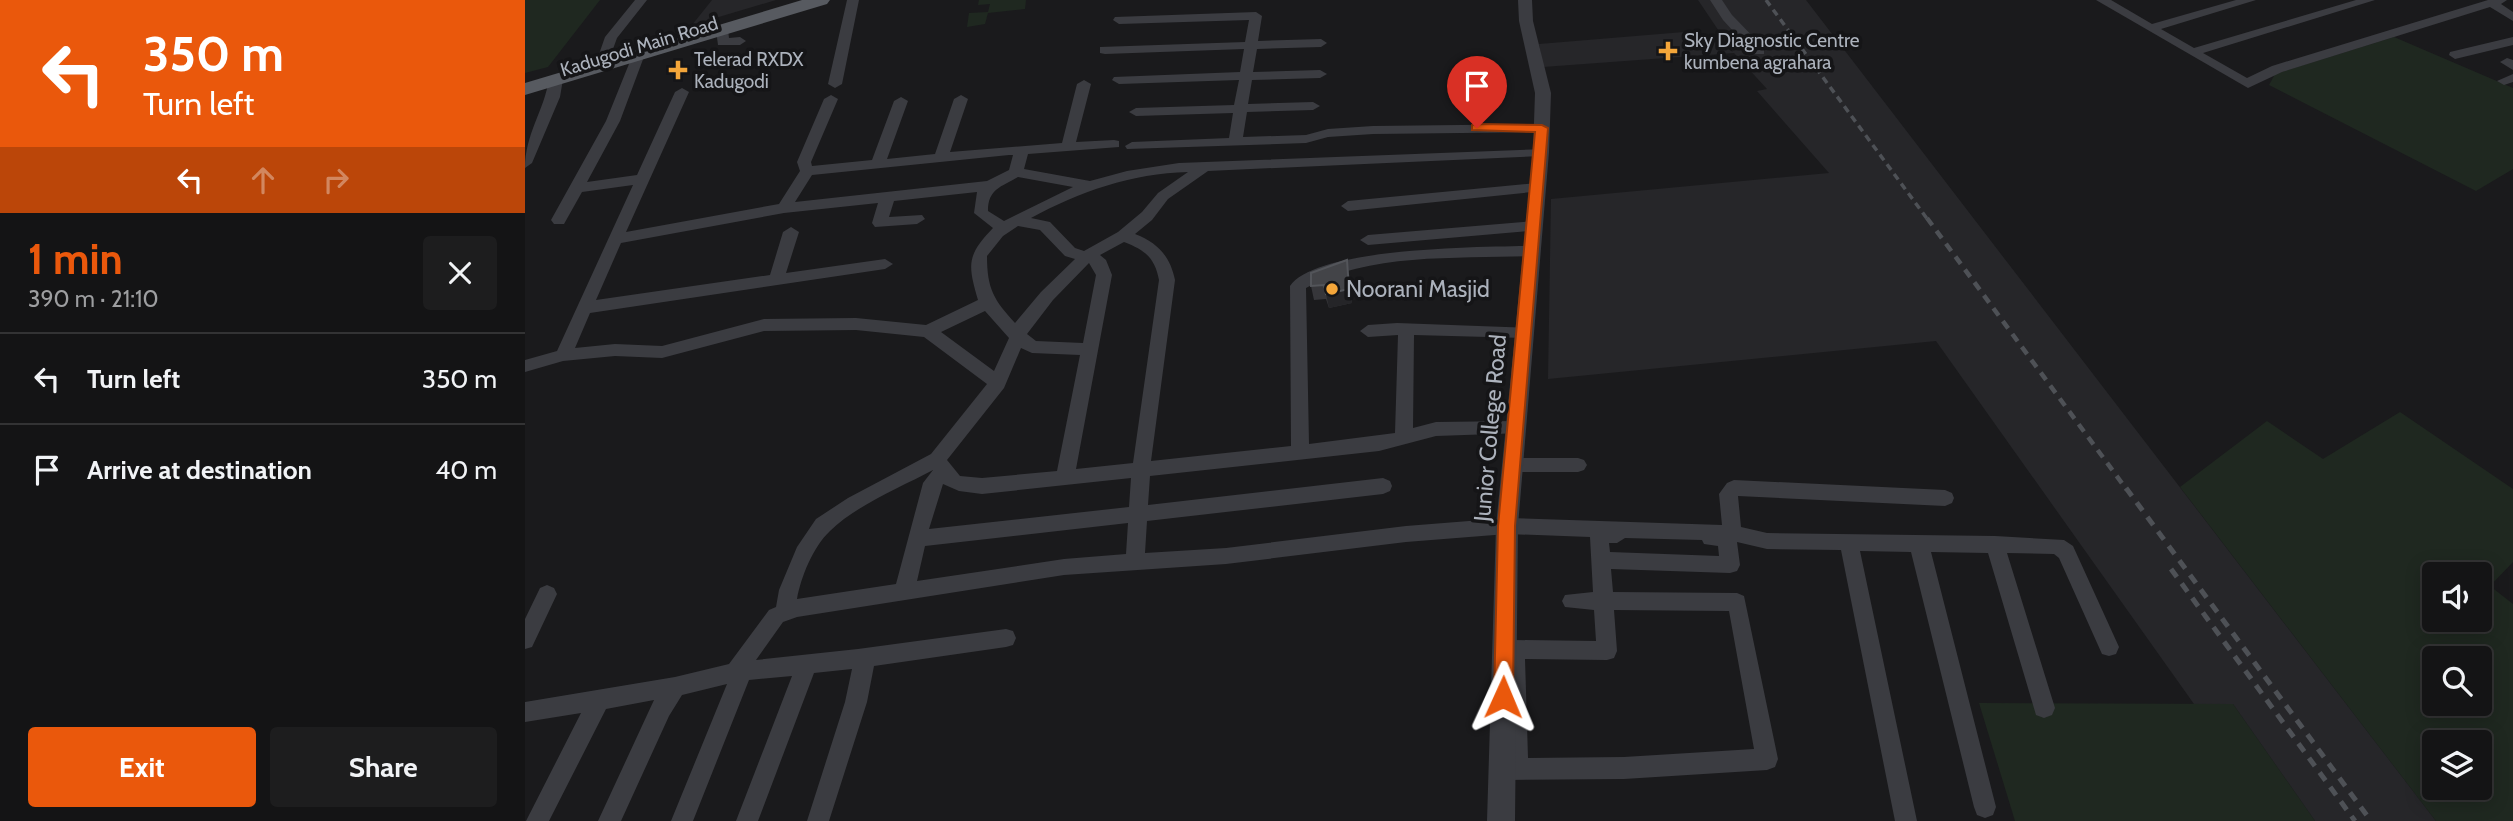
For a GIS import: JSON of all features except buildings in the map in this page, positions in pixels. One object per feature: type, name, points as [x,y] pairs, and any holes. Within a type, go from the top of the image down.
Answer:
[{"type":"main road","name":"Kadugodi Main Road","points":[[525,81],[794,0]]},
{"type":"main road","points":[[525,89],[821,0]]},
{"type":"street","points":[[604,57],[611,37],[641,0]]},
{"type":"street","points":[[835,84],[853,0]]},
{"type":"street","name":"Junior College Road","points":[[1501,821],[1510,769],[1507,526],[1542,128],[1543,93],[1526,21],[1525,0]]},
{"type":"street","points":[[1716,0],[1727,18],[1759,51]]},
{"type":"street","points":[[2106,2],[2126,0]]},
{"type":"street","points":[[2150,28],[2250,0]]},
{"type":"street","points":[[2193,52],[2357,1]]},
{"type":"street","points":[[2106,2],[2248,84],[2277,69],[2496,2],[2513,17]]},
{"type":"street","points":[[1119,20],[1256,16],[1235,142]]},
{"type":"street","points":[[722,30],[723,42],[740,41]]},
{"type":"street","points":[[2455,55],[2513,41]]},
{"type":"street","points":[[1105,50],[1321,43]]},
{"type":"street","points":[[559,220],[613,121],[639,54]]},
{"type":"street","points":[[1119,80],[1320,74]]},
{"type":"street","points":[[525,163],[553,97],[556,79]]},
{"type":"street","points":[[1068,147],[1084,85]]},
{"type":"street","points":[[563,355],[682,92]]},
{"type":"street","points":[[807,171],[804,162],[831,99]]},
{"type":"street","points":[[941,157],[961,99]]},
{"type":"street","points":[[878,164],[901,101]]},
{"type":"street","points":[[1136,112],[1313,106]]},
{"type":"street","points":[[1132,146],[1306,139],[1328,132],[1373,130],[1542,128]]},
{"type":"street","points":[[807,171],[941,157],[1114,144]]},
{"type":"street","points":[[1016,172],[1022,150]]},
{"type":"street","points":[[1090,349],[1032,348],[1017,336],[987,303],[979,276],[979,255],[1010,224],[1044,206],[1092,186],[1143,171],[1179,166],[1541,152]]},
{"type":"street","points":[[904,592],[932,483],[940,465],[998,383],[1022,326],[1047,296],[1088,260],[1147,216],[1163,196],[1205,167]]},
{"type":"street","points":[[784,208],[807,171]]},
{"type":"street","points":[[616,239],[784,208],[987,186],[1016,172],[1092,186]]},
{"type":"street","points":[[577,188],[644,179]]},
{"type":"street","points":[[987,186],[980,203],[981,213],[1010,224],[1045,226],[1063,247],[1088,260],[1104,275],[1065,476]]},
{"type":"street","points":[[1347,206],[1537,188]]},
{"type":"street","points":[[888,195],[880,223],[916,219]]},
{"type":"street","points":[[1368,240],[1534,226]]},
{"type":"street","points":[[776,280],[791,232]]},
{"type":"street","points":[[1123,236],[1157,250],[1165,266],[1167,280],[1141,468],[1135,563]]},
{"type":"street","points":[[1300,451],[1298,286],[1355,264],[1381,259],[1532,251]]},
{"type":"street","points":[[584,309],[885,264]]},
{"type":"street","points":[[525,366],[563,355],[615,350],[662,352],[764,325],[856,324],[928,331],[987,303]]},
{"type":"street","points":[[1368,331],[1397,329],[1525,332]]},
{"type":"street","points":[[928,331],[998,383]]},
{"type":"street","points":[[1404,437],[1406,331]]},
{"type":"street","points":[[940,465],[948,480],[959,485],[982,486],[1378,444],[1436,429],[1516,428]]},
{"type":"street","points":[[785,611],[789,590],[807,547],[823,525],[855,503],[940,465]]},
{"type":"street","points":[[1512,465],[1578,465]]},
{"type":"street","points":[[916,539],[1383,486]]},
{"type":"street","points":[[1732,533],[1728,494],[1734,488],[1945,498]]},
{"type":"street","points":[[682,821],[739,672],[767,625],[785,611],[1064,567],[1226,556],[1406,534],[1507,526],[1732,533],[1767,541],[1995,544],[2063,549],[2109,647]]},
{"type":"street","points":[[1510,721],[1514,649],[1607,651],[1599,534],[1727,538],[1730,565],[1601,560]]},
{"type":"street","points":[[1849,542],[1906,821]]},
{"type":"street","points":[[1919,544],[1985,807]]},
{"type":"street","points":[[1995,544],[2044,708]]},
{"type":"street","points":[[525,640],[547,594]]},
{"type":"street","points":[[1510,769],[1624,768],[1767,759],[1737,602],[1572,601]]},
{"type":"street","points":[[525,712],[675,687],[739,672],[1006,638]]},
{"type":"street","points":[[818,821],[856,702],[865,658]]},
{"type":"street","points":[[747,821],[807,664]]},
{"type":"street","points":[[609,821],[661,709],[675,687]]},
{"type":"street","points":[[537,821],[599,700]]},
{"type":"shaded area","points":[[525,0],[600,0],[548,67],[525,73]]},
{"type":"shaded area","points":[[712,0],[776,0],[692,25]]},
{"type":"shaded area","points":[[979,0],[1026,0],[1025,9],[988,13],[985,24],[967,27],[969,13],[988,12],[990,4],[978,5]]},
{"type":"shaded area","points":[[1698,0],[1806,0],[2436,821],[2315,821],[2233,704],[2194,704],[1936,341],[1548,379],[1551,199],[1829,173],[1757,91],[1767,89],[1734,53],[1543,67],[1539,44],[1696,31],[1733,52]]},
{"type":"shaded area","points":[[2394,37],[2513,88],[2513,169],[2476,191],[2269,85],[2275,74]]},
{"type":"shaded area","points":[[2400,412],[2513,489],[2513,562],[2492,584],[2492,562],[2422,562],[2422,632],[2492,632],[2492,588],[2513,604],[2513,821],[2436,821],[2180,487],[2267,421],[2323,459]]},
{"type":"shaded area","points":[[1979,703],[2233,704],[2315,821],[2015,821]]},
{"type":"railway","points":[[1766,0],[1928,220]]},
{"type":"railway","points":[[1927,218],[2127,490]]},
{"type":"railway","points":[[2126,488],[2371,821]]},
{"type":"railway","points":[[2171,569],[2355,821]]},
{"type":"place","name":"Sky Diagnostic Centre kumbena agrahara","points":[[1668,51]]},
{"type":"place","name":"Telerad RXDX Kadugodi","points":[[678,70]]},
{"type":"place","name":"Noorani Masjid","points":[[1332,289]]},
{"type":"route","points":[[1477,128],[1542,128],[1507,526],[1503,697]]}]
